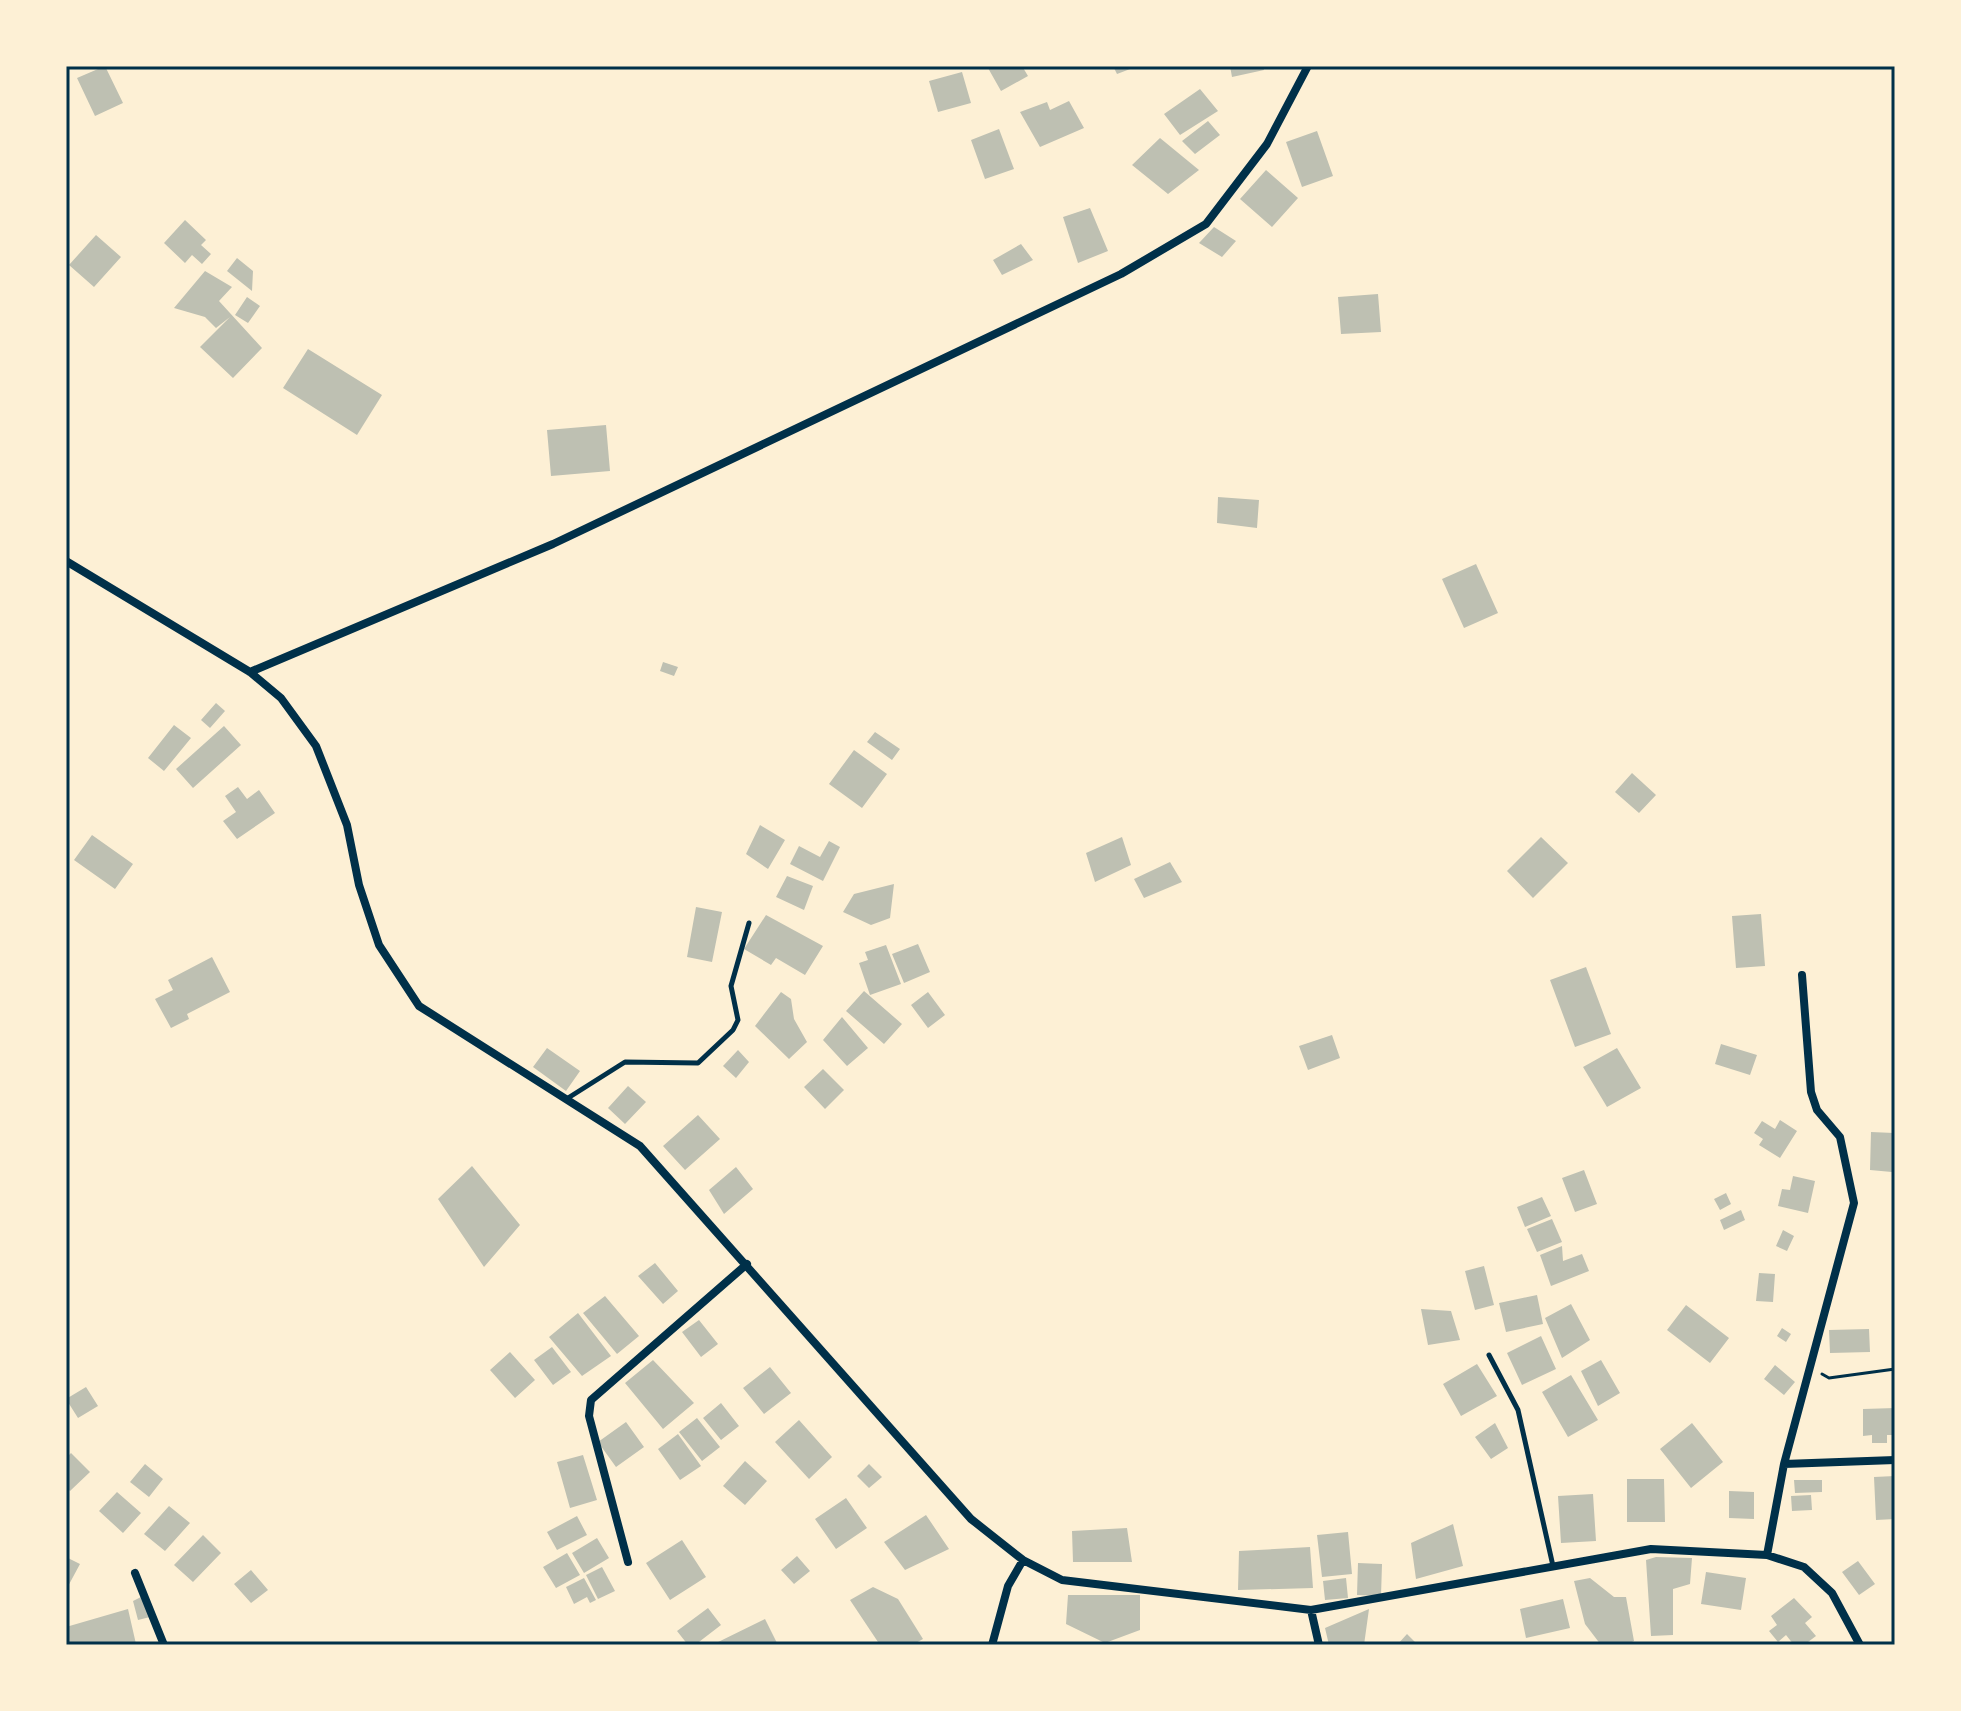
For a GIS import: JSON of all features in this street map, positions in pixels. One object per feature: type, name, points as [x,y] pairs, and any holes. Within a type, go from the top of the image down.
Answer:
[{"type":"street","points":[[250,672],[553,544],[1121,274],[1206,224],[1267,144],[1308,66]]},
{"type":"street","points":[[66,561],[250,672],[281,698],[316,746],[347,825],[359,885],[379,945],[419,1006],[640,1146],[971,1519],[1023,1560],[1062,1580],[1311,1610],[1651,1549],[1767,1555],[1804,1567],[1832,1593],[1860,1645]]},
{"type":"street","points":[[1767,1555],[1784,1464],[1854,1203],[1840,1137],[1817,1110],[1811,1092],[1802,975]]},
{"type":"street","points":[[628,1562],[589,1416],[591,1400],[747,1264]]},
{"type":"street","points":[[1784,1464],[1895,1460]]},
{"type":"street","points":[[992,1645],[1008,1586],[1023,1560]]},
{"type":"street","points":[[135,1573],[164,1645]]},
{"type":"street","points":[[1311,1610],[1319,1645]]},
{"type":"lane","points":[[568,1098],[625,1062],[698,1063],[716,1046],[738,1020],[731,986],[749,923]]},
{"type":"lane","points":[[1489,1355],[1518,1410],[1553,1567]]},
{"type":"path","points":[[1812,1368],[1829,1378],[1895,1369]]},
{"type":"building","points":[[105,66],[123,103],[95,116],[77,78]]},
{"type":"building","points":[[1022,66],[1028,76],[1001,91],[988,68]]},
{"type":"building","points":[[1113,66],[1138,66],[1117,74]]},
{"type":"building","points":[[1230,66],[1263,66],[1264,70],[1232,77]]},
{"type":"building","points":[[962,72],[971,103],[938,112],[929,81]]},
{"type":"building","points":[[1200,89],[1218,111],[1180,135],[1164,114]]},
{"type":"building","points":[[1069,101],[1084,128],[1040,147],[1020,112],[1047,102],[1050,110]]},
{"type":"building","points":[[1208,121],[1220,135],[1195,154],[1182,141]]},
{"type":"building","points":[[999,129],[1014,169],[985,179],[971,140]]},
{"type":"building","points":[[1317,131],[1333,176],[1302,187],[1286,142]]},
{"type":"building","points":[[1160,138],[1199,170],[1168,194],[1132,165]]},
{"type":"building","points":[[1266,170],[1298,198],[1272,227],[1240,199]]},
{"type":"building","points":[[1090,208],[1108,251],[1078,263],[1063,217]]},
{"type":"building","points":[[185,220],[206,240],[201,245],[211,254],[202,264],[192,255],[185,263],[164,243]]},
{"type":"building","points":[[1214,227],[1236,241],[1222,257],[1199,243]]},
{"type":"building","points":[[96,235],[121,257],[94,287],[69,265]]},
{"type":"building","points":[[1021,244],[1033,260],[1002,275],[993,260]]},
{"type":"building","points":[[237,258],[253,271],[252,291],[227,271]]},
{"type":"building","points":[[205,271],[232,287],[219,301],[262,348],[233,378],[200,347],[230,317],[216,328],[205,317],[174,308]]},
{"type":"building","points":[[1378,294],[1381,332],[1341,334],[1338,297]]},
{"type":"building","points":[[247,297],[260,306],[248,323],[235,315]]},
{"type":"building","points":[[308,349],[382,395],[357,435],[283,388]]},
{"type":"building","points":[[606,425],[610,471],[551,476],[547,430]]},
{"type":"building","points":[[1218,497],[1259,500],[1257,528],[1217,523]]},
{"type":"building","points":[[1476,564],[1498,613],[1464,628],[1442,579]]},
{"type":"building","points":[[663,662],[678,667],[674,676],[660,671]]},
{"type":"building","points":[[216,703],[225,711],[210,728],[201,720]]},
{"type":"building","points":[[174,725],[191,738],[164,771],[148,758]]},
{"type":"building","points":[[224,726],[241,745],[193,788],[176,769]]},
{"type":"building","points":[[875,732],[900,749],[892,760],[867,742]]},
{"type":"building","points":[[854,750],[887,774],[862,808],[829,784]]},
{"type":"building","points":[[1632,773],[1656,795],[1639,813],[1615,792]]},
{"type":"building","points":[[238,787],[247,799],[259,790],[275,813],[237,839],[223,821],[236,812],[225,796]]},
{"type":"building","points":[[760,825],[785,840],[768,869],[746,854]]},
{"type":"building","points":[[92,835],[133,864],[115,889],[74,860]]},
{"type":"building","points":[[1122,837],[1131,865],[1095,882],[1086,853]]},
{"type":"building","points":[[1541,837],[1568,863],[1533,898],[1507,871]]},
{"type":"building","points":[[829,841],[840,847],[823,881],[790,864],[799,846],[820,857]]},
{"type":"building","points":[[1170,862],[1182,882],[1144,898],[1134,879]]},
{"type":"building","points":[[787,876],[813,886],[804,910],[776,897]]},
{"type":"building","points":[[894,884],[890,918],[871,925],[843,912],[854,894]]},
{"type":"building","points":[[696,907],[722,912],[712,962],[687,957]]},
{"type":"building","points":[[1761,914],[1765,966],[1736,968],[1732,916]]},
{"type":"building","points":[[766,915],[823,946],[805,975],[776,958],[771,965],[744,949]]},
{"type":"building","points":[[918,944],[930,972],[904,983],[892,954]]},
{"type":"building","points":[[886,945],[901,984],[870,995],[859,963],[868,960],[865,952]]},
{"type":"building","points":[[212,957],[230,992],[187,1014],[189,1019],[171,1028],[155,999],[173,990],[168,980]]},
{"type":"building","points":[[1586,967],[1611,1034],[1575,1047],[1550,980]]},
{"type":"building","points":[[864,991],[902,1024],[884,1044],[846,1011]]},
{"type":"building","points":[[781,992],[791,999],[794,1019],[807,1042],[789,1059],[755,1026]]},
{"type":"building","points":[[928,992],[945,1015],[928,1028],[911,1005]]},
{"type":"building","points":[[842,1017],[868,1048],[847,1066],[823,1040]]},
{"type":"building","points":[[1332,1035],[1340,1058],[1308,1070],[1299,1046]]},
{"type":"building","points":[[1721,1044],[1757,1055],[1750,1075],[1715,1064]]},
{"type":"building","points":[[547,1048],[580,1071],[566,1091],[533,1067]]},
{"type":"building","points":[[1617,1048],[1641,1088],[1607,1107],[1583,1067]]},
{"type":"building","points":[[738,1050],[749,1062],[736,1078],[723,1066]]},
{"type":"building","points":[[823,1069],[844,1090],[825,1109],[804,1087]]},
{"type":"building","points":[[628,1086],[646,1102],[625,1124],[608,1108]]},
{"type":"building","points":[[698,1115],[720,1139],[685,1170],[663,1146]]},
{"type":"building","points":[[1780,1120],[1797,1131],[1780,1158],[1759,1145],[1763,1139],[1754,1133],[1762,1121],[1775,1129]]},
{"type":"building","points":[[1871,1132],[1894,1133],[1892,1172],[1870,1170]]},
{"type":"building","points":[[472,1166],[520,1225],[484,1267],[438,1199]]},
{"type":"building","points":[[736,1167],[753,1189],[724,1214],[709,1190]]},
{"type":"building","points":[[1584,1170],[1597,1204],[1575,1212],[1562,1178]]},
{"type":"building","points":[[1793,1176],[1815,1181],[1808,1213],[1778,1206],[1782,1189],[1790,1190]]},
{"type":"building","points":[[1726,1193],[1731,1204],[1720,1210],[1714,1199]]},
{"type":"building","points":[[1542,1197],[1551,1216],[1525,1227],[1517,1207]]},
{"type":"building","points":[[1741,1210],[1745,1220],[1724,1230],[1720,1220]]},
{"type":"building","points":[[1552,1219],[1562,1242],[1537,1252],[1527,1229]]},
{"type":"building","points":[[1783,1230],[1794,1236],[1787,1251],[1776,1246]]},
{"type":"building","points":[[1562,1246],[1563,1261],[1582,1254],[1589,1271],[1551,1286],[1540,1255]]},
{"type":"building","points":[[655,1263],[678,1291],[663,1304],[638,1276]]},
{"type":"building","points":[[1484,1266],[1494,1305],[1475,1310],[1465,1271]]},
{"type":"building","points":[[1759,1273],[1775,1274],[1773,1302],[1756,1301]]},
{"type":"building","points":[[1537,1295],[1543,1324],[1506,1332],[1499,1303]]},
{"type":"building","points":[[605,1296],[639,1336],[617,1354],[583,1313]]},
{"type":"building","points":[[1571,1304],[1590,1340],[1562,1358],[1545,1318]]},
{"type":"building","points":[[1686,1305],[1729,1338],[1710,1363],[1667,1330]]},
{"type":"building","points":[[1421,1309],[1451,1311],[1460,1340],[1428,1345]]},
{"type":"building","points":[[578,1313],[611,1356],[582,1376],[549,1337]]},
{"type":"building","points":[[699,1320],[718,1344],[701,1357],[682,1332]]},
{"type":"building","points":[[1782,1328],[1791,1334],[1786,1342],[1777,1336]]},
{"type":"building","points":[[1869,1329],[1870,1352],[1830,1353],[1829,1330]]},
{"type":"building","points":[[1541,1336],[1556,1369],[1522,1385],[1507,1353]]},
{"type":"building","points":[[552,1347],[571,1372],[553,1385],[534,1360]]},
{"type":"building","points":[[510,1352],[535,1380],[515,1398],[490,1370]]},
{"type":"building","points":[[653,1360],[694,1403],[663,1429],[625,1383]]},
{"type":"building","points":[[1601,1360],[1620,1393],[1598,1406],[1581,1371]]},
{"type":"building","points":[[1477,1364],[1497,1396],[1461,1416],[1443,1384]]},
{"type":"building","points":[[1775,1365],[1795,1382],[1784,1395],[1764,1379]]},
{"type":"building","points":[[770,1367],[791,1393],[764,1414],[743,1388]]},
{"type":"building","points":[[1571,1375],[1598,1420],[1568,1437],[1542,1392]]},
{"type":"building","points":[[86,1387],[98,1406],[78,1418],[66,1399]]},
{"type":"building","points":[[721,1403],[739,1426],[721,1440],[703,1418]]},
{"type":"building","points":[[1895,1408],[1895,1435],[1887,1435],[1887,1443],[1872,1443],[1872,1435],[1863,1436],[1863,1409]]},
{"type":"building","points":[[697,1418],[720,1447],[702,1461],[679,1432]]},
{"type":"building","points":[[799,1420],[832,1457],[809,1479],[775,1442]]},
{"type":"building","points":[[626,1422],[644,1447],[616,1467],[598,1442]]},
{"type":"building","points":[[1495,1423],[1508,1448],[1491,1459],[1475,1437]]},
{"type":"building","points":[[1692,1423],[1723,1462],[1691,1488],[1660,1449]]},
{"type":"building","points":[[678,1434],[701,1466],[680,1480],[658,1449]]},
{"type":"building","points":[[71,1453],[90,1472],[70,1491],[66,1487],[66,1458]]},
{"type":"building","points":[[583,1455],[597,1500],[570,1508],[557,1462]]},
{"type":"building","points":[[745,1461],[767,1481],[745,1505],[723,1486]]},
{"type":"building","points":[[145,1464],[163,1479],[149,1497],[130,1482]]},
{"type":"building","points":[[869,1464],[882,1477],[869,1488],[857,1476]]},
{"type":"building","points":[[1895,1476],[1895,1519],[1876,1520],[1874,1477]]},
{"type":"building","points":[[1627,1479],[1664,1479],[1665,1522],[1627,1522]]},
{"type":"building","points":[[1794,1480],[1822,1480],[1822,1492],[1795,1493]]},
{"type":"building","points":[[1729,1491],[1754,1492],[1754,1519],[1729,1518]]},
{"type":"building","points":[[117,1492],[141,1513],[123,1533],[99,1511]]},
{"type":"building","points":[[1593,1494],[1596,1541],[1561,1543],[1558,1496]]},
{"type":"building","points":[[1811,1495],[1812,1510],[1792,1511],[1791,1496]]},
{"type":"building","points":[[846,1498],[867,1528],[836,1549],[815,1519]]},
{"type":"building","points":[[169,1506],[190,1523],[165,1551],[144,1534]]},
{"type":"building","points":[[926,1515],[949,1549],[905,1570],[884,1542]]},
{"type":"building","points":[[577,1516],[587,1535],[557,1550],[547,1532]]},
{"type":"building","points":[[1453,1524],[1463,1566],[1416,1579],[1411,1543]]},
{"type":"building","points":[[1127,1528],[1132,1562],[1073,1562],[1072,1531]]},
{"type":"building","points":[[1348,1532],[1352,1574],[1322,1577],[1317,1535]]},
{"type":"building","points":[[203,1535],[221,1553],[193,1582],[174,1565]]},
{"type":"building","points":[[597,1538],[609,1558],[584,1573],[572,1553]]},
{"type":"building","points":[[682,1540],[706,1577],[670,1600],[646,1563]]},
{"type":"building","points":[[1310,1547],[1313,1588],[1238,1590],[1239,1551]]},
{"type":"building","points":[[567,1553],[580,1575],[556,1588],[543,1567]]},
{"type":"building","points":[[797,1556],[810,1571],[794,1584],[781,1570]]},
{"type":"building","points":[[66,1557],[80,1564],[66,1590]]},
{"type":"building","points":[[1656,1557],[1692,1558],[1690,1584],[1673,1589],[1673,1635],[1651,1636],[1646,1560]]},
{"type":"building","points":[[1858,1561],[1875,1584],[1859,1595],[1842,1572]]},
{"type":"building","points":[[1358,1563],[1382,1564],[1381,1596],[1357,1595]]},
{"type":"building","points":[[602,1567],[615,1591],[598,1599],[586,1575]]},
{"type":"building","points":[[251,1570],[268,1590],[251,1603],[234,1584]]},
{"type":"building","points":[[1706,1572],[1746,1578],[1741,1610],[1701,1604]]},
{"type":"building","points":[[584,1578],[596,1600],[590,1603],[587,1597],[574,1604],[566,1587]]},
{"type":"building","points":[[1346,1578],[1348,1598],[1325,1600],[1323,1581]]},
{"type":"building","points":[[1590,1578],[1614,1597],[1626,1597],[1634,1641],[1626,1645],[1601,1645],[1585,1624],[1574,1581]]},
{"type":"building","points":[[873,1587],[898,1599],[923,1639],[912,1645],[880,1645],[850,1600]]},
{"type":"building","points":[[1068,1595],[1140,1595],[1140,1630],[1105,1643],[1066,1624]]},
{"type":"building","points":[[143,1596],[150,1617],[138,1620],[133,1601]]},
{"type":"building","points":[[1794,1598],[1812,1617],[1805,1623],[1816,1636],[1804,1645],[1794,1645],[1786,1635],[1778,1642],[1769,1631],[1777,1625],[1771,1616]]},
{"type":"building","points":[[1563,1599],[1570,1628],[1526,1638],[1520,1609]]},
{"type":"building","points":[[708,1608],[721,1625],[695,1645],[688,1645],[677,1631]]},
{"type":"building","points":[[128,1609],[136,1644],[66,1645],[66,1627]]},
{"type":"building","points":[[1369,1609],[1364,1645],[1329,1645],[1325,1628]]},
{"type":"building","points":[[765,1619],[778,1645],[712,1645]]},
{"type":"building","points":[[1407,1634],[1418,1645],[1397,1645]]}]
